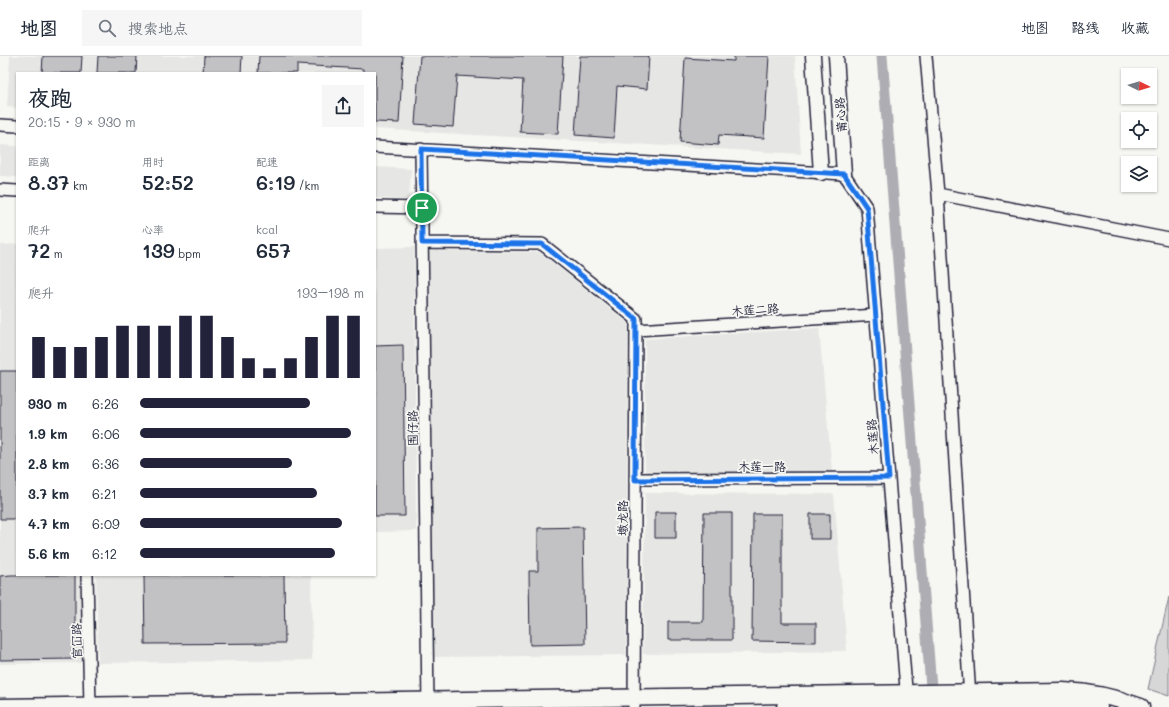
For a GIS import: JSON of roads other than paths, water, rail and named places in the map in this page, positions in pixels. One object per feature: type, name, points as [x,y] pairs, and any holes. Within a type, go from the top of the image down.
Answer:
[{"type":"main road","points":[[0,707],[928,699],[1078,692],[1110,696],[1141,707]]},
{"type":"main road","points":[[962,698],[1072,703],[1099,707]]},
{"type":"main road","points":[[785,707],[907,699]]},
{"type":"street","name":"莆心路","points":[[813,56],[821,173]]},
{"type":"street","name":"莆心路","points":[[836,56],[844,174]]},
{"type":"street","points":[[926,56],[938,194],[962,698]]},
{"type":"street","points":[[0,124],[16,126]]},
{"type":"street","points":[[376,146],[844,174]]},
{"type":"street","name":"围仔路","points":[[421,149],[428,704]]},
{"type":"street","name":"木莲路","points":[[844,174],[867,208],[907,699]]},
{"type":"street","points":[[0,190],[16,191]]},
{"type":"street","points":[[938,194],[1169,239]]},
{"type":"street","points":[[376,207],[422,208]]},
{"type":"street","points":[[422,243],[542,244],[636,319],[636,330]]},
{"type":"street","name":"木莲二路","points":[[636,330],[876,315]]},
{"type":"street","name":"墩龙路","points":[[634,702],[636,330]]},
{"type":"street","name":"木莲一路","points":[[635,480],[889,478]]},
{"type":"street","name":"官冚路","points":[[87,576],[90,706]]},
{"type":"waterway","points":[[882,56],[932,700]]}]
